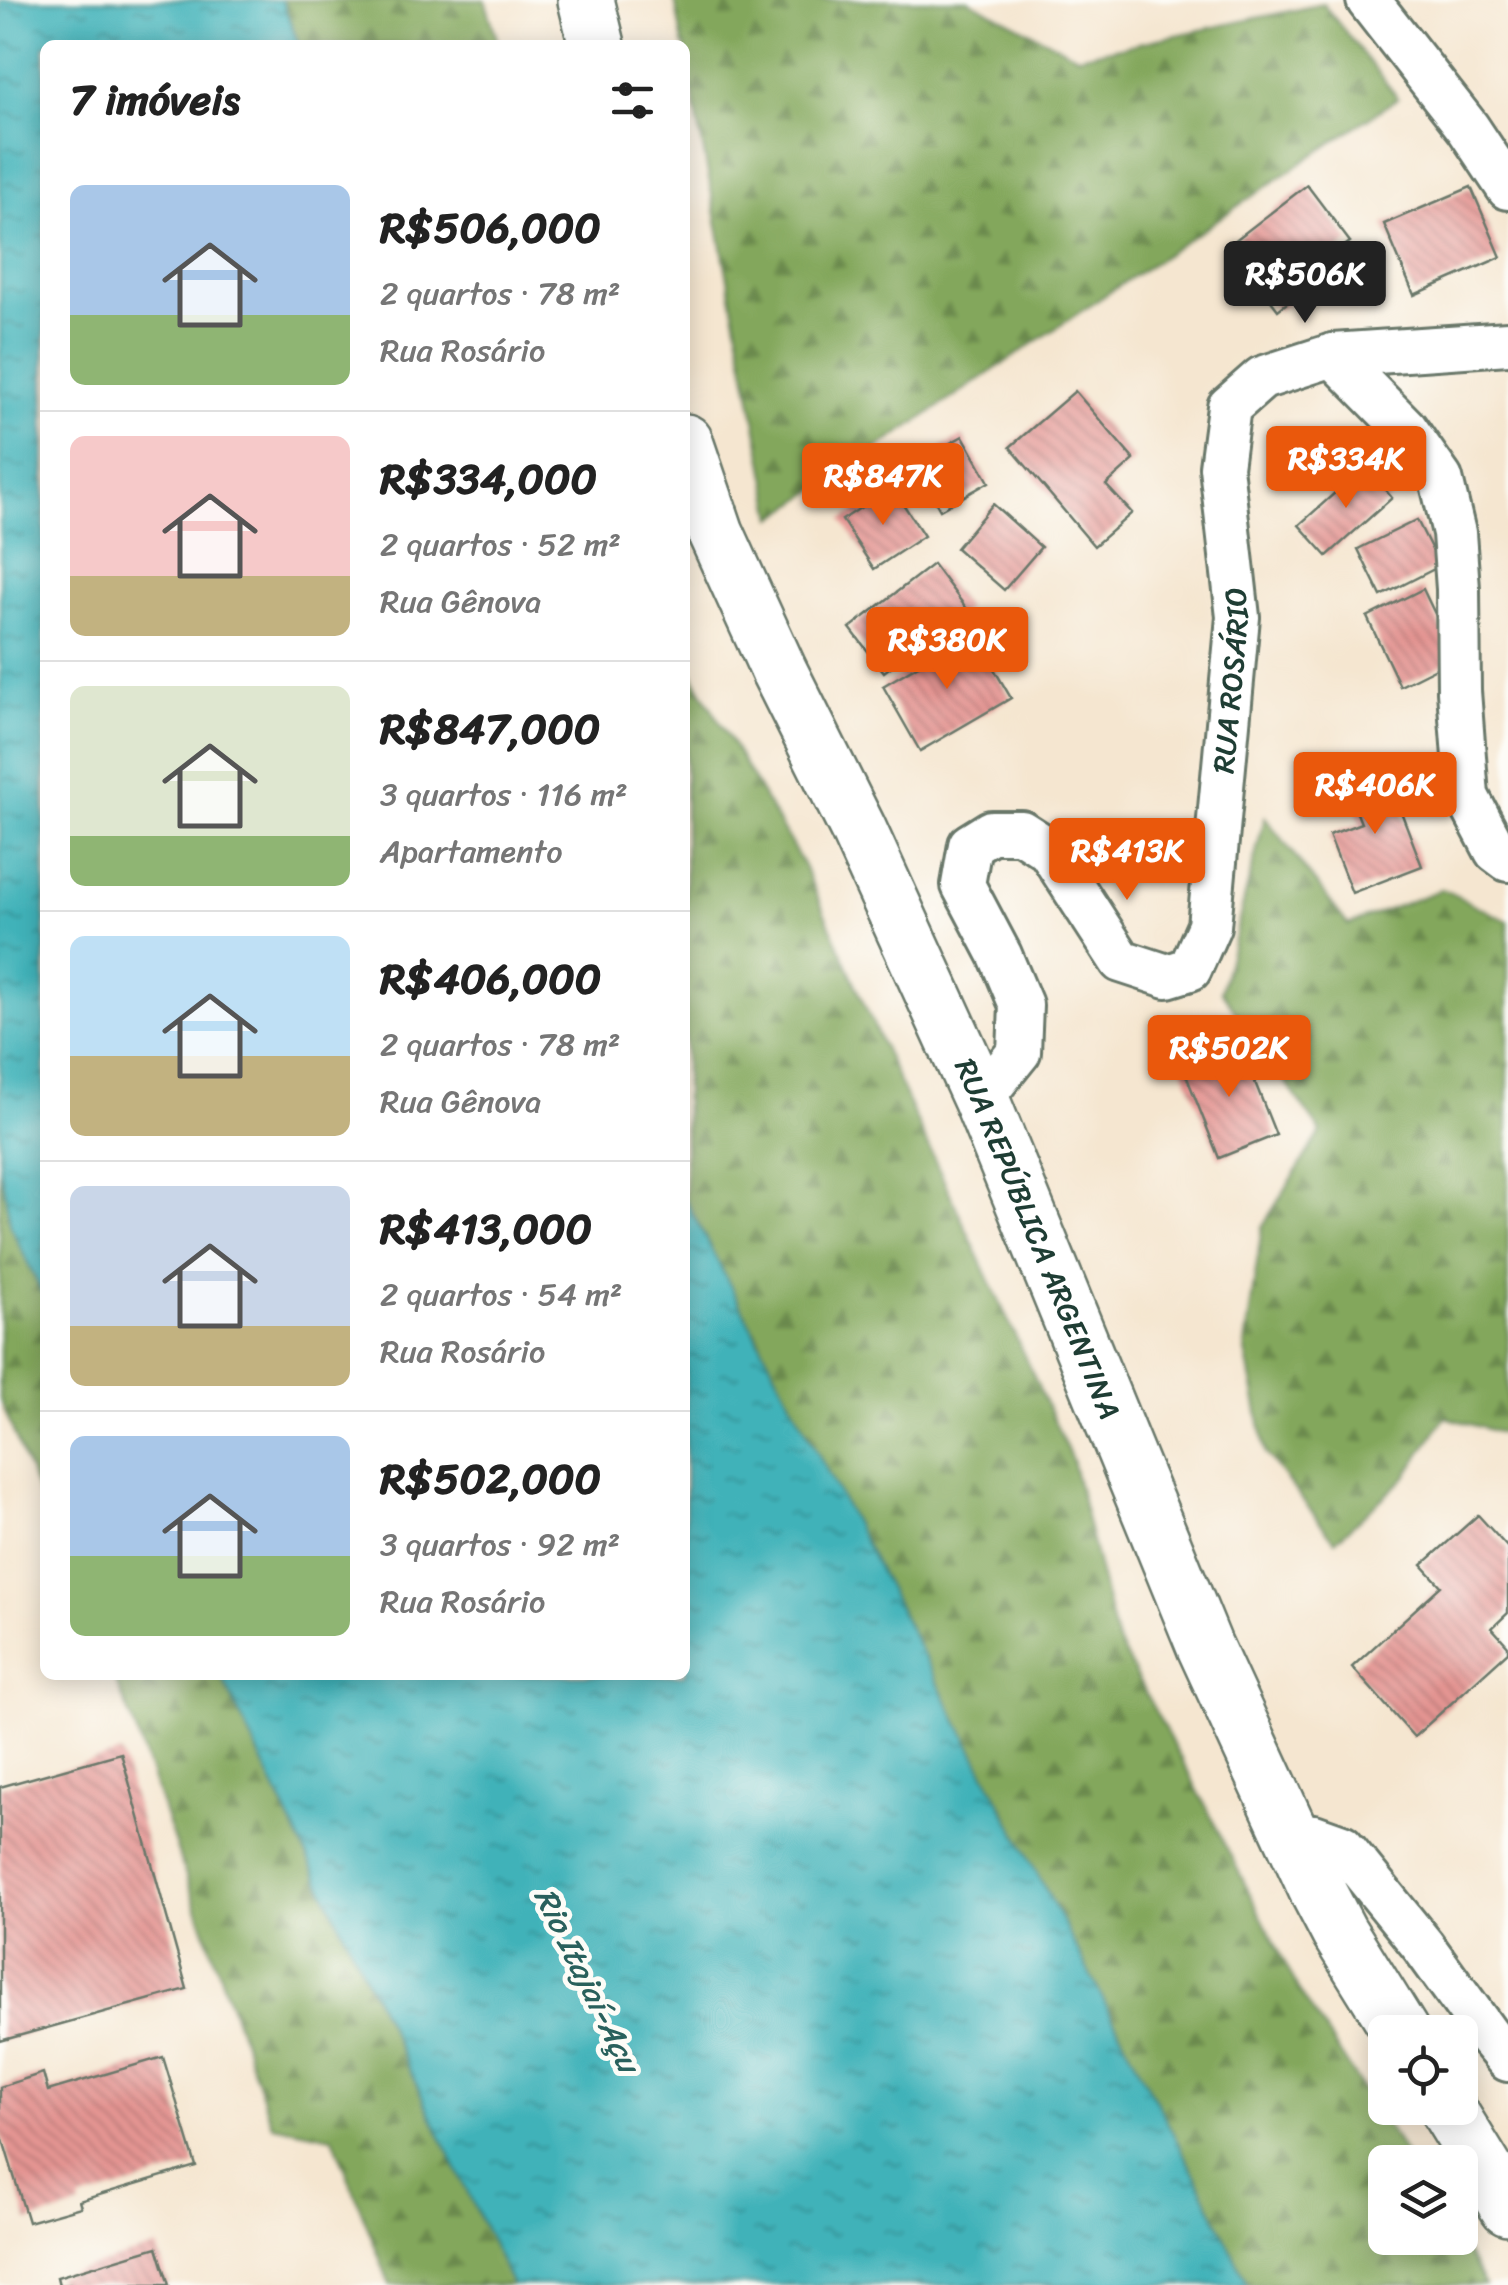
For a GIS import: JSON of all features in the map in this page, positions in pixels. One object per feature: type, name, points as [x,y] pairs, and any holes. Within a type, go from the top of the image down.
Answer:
[{"type":"main road","points":[[586,0],[595,40]]},
{"type":"main road","name":"RUA REPÚBLICA ARGENTINA","points":[[690,457],[716,533],[858,829],[980,1099],[1205,1646],[1290,1835],[1339,1932],[1390,2015]]},
{"type":"main road","points":[[1457,2125],[1508,2207]]},
{"type":"street","points":[[1368,0],[1468,128],[1508,188]]},
{"type":"street","name":"RUA ROSÁRIO","points":[[980,1099],[1019,1052],[1021,1006],[963,884],[970,845],[991,832],[1020,832],[1048,850],[1121,961],[1167,976],[1190,969],[1209,926],[1238,617],[1221,467],[1229,406],[1262,378],[1333,355],[1508,343]]},
{"type":"street","points":[[1333,355],[1406,429],[1441,479],[1454,533],[1467,796],[1496,851],[1508,860]]},
{"type":"street","points":[[1290,1835],[1314,1836],[1342,1846],[1508,2060]]},
{"type":"green space","points":[[282,0],[485,0],[497,40],[297,40]]},
{"type":"green space","points":[[675,0],[968,0],[1078,56],[1323,4],[1398,98],[774,518],[690,81],[690,40],[682,40]]},
{"type":"green space","points":[[690,667],[804,866],[1072,1460],[1116,1639],[1298,1989],[1368,2097],[1368,2125],[1386,2125],[1399,2145],[1368,2145],[1368,2255],[1467,2255],[1485,2285],[1248,2285],[1199,2183],[690,1209]]},
{"type":"green space","points":[[1265,817],[1348,925],[1442,889],[1508,921],[1508,1435],[1445,1417],[1405,1478],[1335,1541],[1266,1454],[1245,1346],[1262,1227],[1321,1132],[1221,991]]},
{"type":"green space","points":[[0,1167],[11,1227],[40,1288],[40,1499],[0,1399]]},
{"type":"green space","points":[[115,1680],[223,1680],[512,2285],[390,2285],[333,2137],[272,2125]]},
{"type":"water","points":[[0,0],[282,0],[297,40],[40,40],[40,1288],[11,1227],[0,1167]]},
{"type":"water","name":"Rio Itajaí-Açu","points":[[690,1209],[1199,2183],[1248,2285],[512,2285],[223,1680],[690,1680]]},
{"type":"building","points":[[1307,185],[1350,242],[1329,257],[1336,265],[1278,310],[1229,245]]},
{"type":"building","points":[[1471,187],[1501,257],[1414,295],[1384,224]]},
{"type":"building","points":[[1075,391],[1134,460],[1106,485],[1132,513],[1094,546],[1010,447]]},
{"type":"building","points":[[963,436],[989,482],[940,510],[914,463]]},
{"type":"building","points":[[1365,466],[1392,498],[1327,556],[1299,525]]},
{"type":"building","points":[[892,487],[924,536],[874,569],[842,520]]},
{"type":"building","points":[[993,504],[1041,547],[1004,590],[956,548]]},
{"type":"building","points":[[1417,520],[1440,566],[1381,596],[1358,549]]},
{"type":"building","points":[[933,564],[967,609],[884,672],[850,628]]},
{"type":"building","points":[[1423,589],[1456,658],[1400,686],[1367,617]]},
{"type":"building","points":[[973,633],[1011,698],[920,751],[883,686]]},
{"type":"building","points":[[1386,773],[1422,866],[1352,893],[1329,835],[1361,823],[1347,789]]},
{"type":"building","points":[[1239,1042],[1276,1135],[1219,1158],[1182,1065]]},
{"type":"building","points":[[1478,1515],[1508,1548],[1508,1613],[1492,1628],[1508,1646],[1508,1652],[1414,1737],[1352,1667],[1441,1586],[1422,1565]]},
{"type":"building","points":[[121,1753],[187,1989],[0,2041],[0,1787]]},
{"type":"building","points":[[163,2057],[196,2166],[79,2201],[81,2207],[28,2222],[0,2130],[0,2087],[43,2073],[48,2091]]},
{"type":"building","points":[[157,2247],[169,2285],[59,2285],[57,2277]]}]
